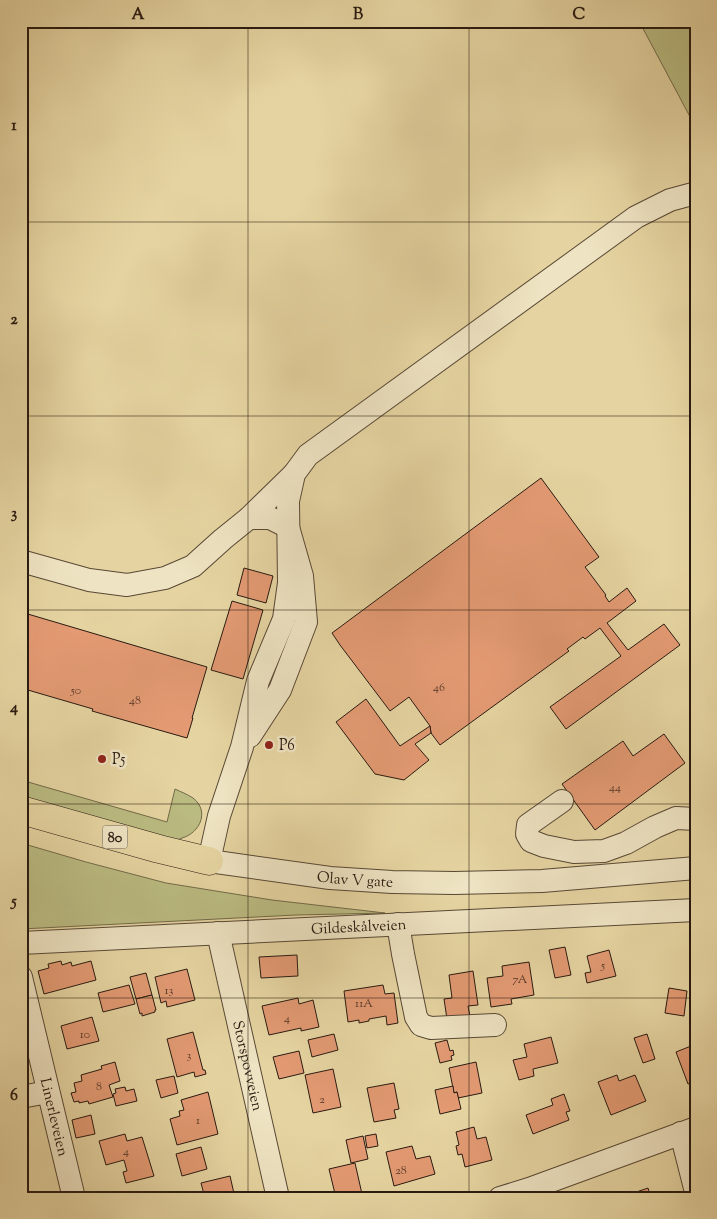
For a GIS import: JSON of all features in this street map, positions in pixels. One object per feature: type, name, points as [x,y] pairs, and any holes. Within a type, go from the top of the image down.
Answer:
[{"type":"highway","name":"Olav V gate","points":[[21,810],[210,861]]},
{"type":"street","points":[[21,561],[89,580],[127,585],[165,578],[193,566],[249,518],[294,474],[308,455],[636,217],[670,200],[696,193]]},
{"type":"street","points":[[210,861],[219,816],[242,747],[280,690],[306,622],[302,576],[288,527],[288,501],[294,474]]},
{"type":"street","points":[[249,518],[270,518],[288,527]]},
{"type":"street","points":[[562,800],[528,825],[527,834],[531,841],[544,846],[574,852],[604,851],[626,843],[676,818],[696,820]]},
{"type":"street","name":"Olav V gate","points":[[210,861],[330,878],[418,883],[542,881],[696,868]]},
{"type":"street","name":"Gildeskålveien","points":[[21,943],[696,910]]},
{"type":"street","points":[[398,924],[416,1017],[421,1025],[431,1028],[495,1025]]},
{"type":"street","name":"Storspovveien","points":[[218,933],[278,1198]]},
{"type":"street","name":"Linerleveien","points":[[21,977],[74,1198]]},
{"type":"street","points":[[21,1097],[48,1092]]},
{"type":"street","points":[[500,1198],[688,1130],[696,1192]]},
{"type":"green space","points":[[639,21],[696,21],[696,128]]},
{"type":"green space","points":[[21,780],[167,822],[175,789],[193,798],[198,803],[202,815],[201,821],[198,827],[188,835],[170,841],[21,800]]},
{"type":"green space","points":[[21,843],[166,883],[272,900],[385,913],[296,915],[21,929]]},
{"type":"building","points":[[541,478],[599,557],[585,567],[609,602],[627,588],[636,601],[607,623],[628,650],[664,624],[680,645],[566,729],[550,707],[621,656],[600,628],[585,639],[583,637],[567,649],[569,651],[440,745],[431,733],[430,726],[409,697],[390,711],[332,633]]},
{"type":"building","points":[[244,568],[273,576],[266,603],[237,595]]},
{"type":"building","points":[[232,601],[263,610],[243,679],[211,670]]},
{"type":"building","points":[[21,612],[207,667],[187,738],[92,711],[93,709],[21,688]]},
{"type":"building","points":[[366,699],[400,746],[430,726],[431,733],[415,744],[429,760],[404,780],[375,774],[336,722]]},
{"type":"building","points":[[664,734],[685,763],[595,830],[562,784],[623,741],[633,756]]},
{"type":"building","points":[[565,947],[571,975],[555,978],[549,950]]},
{"type":"building","points":[[609,950],[616,976],[587,983],[585,973],[591,972],[587,956]]},
{"type":"building","points":[[297,955],[298,976],[261,978],[259,957]]},
{"type":"building","points":[[61,961],[62,965],[71,962],[72,966],[91,961],[96,980],[44,994],[38,971],[49,968],[48,964]]},
{"type":"building","points":[[529,962],[534,995],[511,999],[512,1004],[491,1007],[487,978],[503,976],[502,966]]},
{"type":"building","points":[[187,969],[195,1000],[167,1007],[166,1001],[161,1003],[155,977]]},
{"type":"building","points":[[473,971],[478,1005],[468,1006],[470,1016],[447,1019],[444,999],[452,998],[449,975]]},
{"type":"building","points":[[146,973],[152,995],[136,999],[130,977]]},
{"type":"building","points":[[129,985],[135,1004],[103,1012],[98,993]]},
{"type":"building","points":[[383,985],[385,994],[394,993],[398,1023],[387,1025],[386,1016],[359,1023],[359,1020],[348,1022],[344,991]]},
{"type":"building","points":[[669,988],[687,991],[684,1016],[665,1013]]},
{"type":"building","points":[[152,995],[156,1010],[142,1016],[136,999]]},
{"type":"building","points":[[298,998],[299,1004],[313,1000],[319,1027],[301,1031],[301,1028],[269,1035],[262,1006]]},
{"type":"building","points":[[92,1017],[99,1041],[67,1049],[61,1026]]},
{"type":"building","points":[[193,1032],[203,1070],[205,1070],[206,1074],[195,1077],[194,1072],[177,1077],[167,1039]]},
{"type":"building","points":[[334,1034],[338,1050],[312,1057],[308,1040]]},
{"type":"building","points":[[647,1034],[655,1059],[643,1063],[634,1038]]},
{"type":"building","points":[[551,1037],[558,1063],[533,1069],[534,1076],[519,1080],[513,1060],[527,1057],[524,1044]]},
{"type":"building","points":[[447,1040],[450,1051],[453,1050],[454,1055],[451,1056],[452,1060],[440,1063],[435,1043]]},
{"type":"building","points":[[696,1044],[696,1081],[688,1084],[676,1052]]},
{"type":"building","points":[[299,1051],[304,1073],[279,1079],[273,1057]]},
{"type":"building","points":[[115,1062],[120,1081],[109,1085],[113,1097],[89,1104],[88,1101],[74,1102],[71,1093],[76,1092],[74,1083],[82,1081],[81,1075],[102,1069],[101,1066]]},
{"type":"building","points":[[476,1062],[482,1093],[458,1098],[457,1092],[454,1093],[449,1068]]},
{"type":"building","points":[[333,1069],[341,1107],[313,1113],[305,1075]]},
{"type":"building","points":[[617,1075],[619,1081],[635,1075],[646,1101],[611,1115],[598,1082]]},
{"type":"building","points":[[174,1076],[178,1093],[161,1098],[156,1080]]},
{"type":"building","points":[[394,1083],[399,1109],[394,1110],[396,1118],[374,1122],[367,1088]]},
{"type":"building","points":[[453,1086],[454,1093],[457,1092],[461,1109],[440,1114],[435,1090]]},
{"type":"building","points":[[125,1087],[126,1091],[134,1089],[137,1101],[116,1106],[113,1094],[116,1093],[115,1089]]},
{"type":"building","points":[[208,1092],[218,1134],[177,1145],[170,1119],[180,1116],[179,1111],[184,1110],[181,1100]]},
{"type":"building","points":[[564,1094],[570,1111],[566,1112],[569,1120],[533,1134],[526,1115],[553,1105],[551,1099]]},
{"type":"building","points":[[91,1115],[95,1134],[76,1138],[72,1120]]},
{"type":"building","points":[[474,1127],[477,1139],[486,1137],[492,1160],[465,1167],[462,1154],[458,1155],[456,1146],[459,1145],[456,1132]]},
{"type":"building","points":[[125,1134],[127,1141],[142,1137],[154,1176],[126,1183],[123,1172],[127,1171],[124,1160],[106,1165],[99,1141]]},
{"type":"building","points":[[376,1134],[378,1146],[367,1148],[365,1136]]},
{"type":"building","points":[[363,1136],[368,1159],[351,1163],[346,1140]]},
{"type":"building","points":[[412,1146],[416,1159],[430,1156],[435,1174],[394,1186],[386,1152]]},
{"type":"building","points":[[201,1147],[207,1169],[182,1176],[176,1154]]},
{"type":"building","points":[[355,1163],[362,1194],[336,1198],[329,1169]]},
{"type":"building","points":[[230,1176],[235,1198],[205,1198],[201,1183]]},
{"type":"building","points":[[648,1188],[651,1198],[619,1198]]},
{"type":"building","points":[[132,1193],[133,1198],[114,1198]]},
{"type":"place","name":"P6","points":[[269,745]]},
{"type":"place","name":"P5","points":[[102,759]]}]
